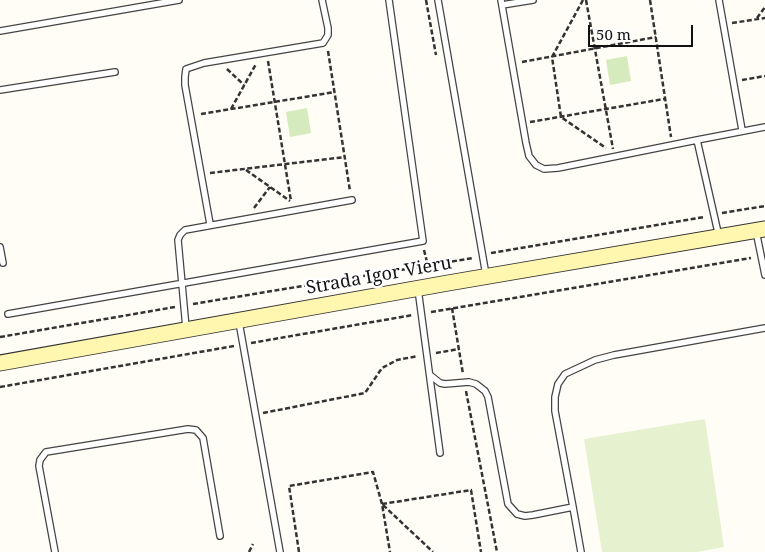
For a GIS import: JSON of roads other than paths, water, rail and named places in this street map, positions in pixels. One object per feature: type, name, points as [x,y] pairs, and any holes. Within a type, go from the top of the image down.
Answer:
[{"type":"street","name":"Strada Igor Vieru","points":[[0,363],[761,230]]},
{"type":"lane","points":[[0,31],[179,0]]},
{"type":"lane","points":[[210,224],[186,86],[186,69],[194,65],[323,43],[326,39],[328,28],[322,0]]},
{"type":"lane","points":[[8,314],[423,241],[389,0]]},
{"type":"lane","points":[[438,0],[487,277]]},
{"type":"lane","points":[[533,0],[502,3],[529,156],[536,166],[544,169],[558,168],[765,126]]},
{"type":"lane","points":[[719,0],[742,130]]},
{"type":"lane","points":[[0,90],[115,72]]},
{"type":"lane","points":[[697,140],[719,237]]},
{"type":"lane","points":[[186,330],[178,240],[180,234],[185,230],[352,200]]},
{"type":"lane","points":[[761,230],[765,274]]},
{"type":"lane","points":[[0,247],[3,262]]},
{"type":"lane","points":[[418,289],[440,453]]},
{"type":"lane","points":[[238,320],[280,552]]},
{"type":"lane","points":[[581,552],[555,412],[558,384],[565,374],[595,360],[614,355],[765,328]]},
{"type":"lane","points":[[430,374],[435,380],[445,384],[464,382],[476,384],[482,388],[488,397],[505,492],[508,504],[512,510],[517,514],[525,516],[573,507]]},
{"type":"lane","points":[[55,552],[38,466],[46,452],[188,428],[196,430],[203,438],[220,536]]}]
